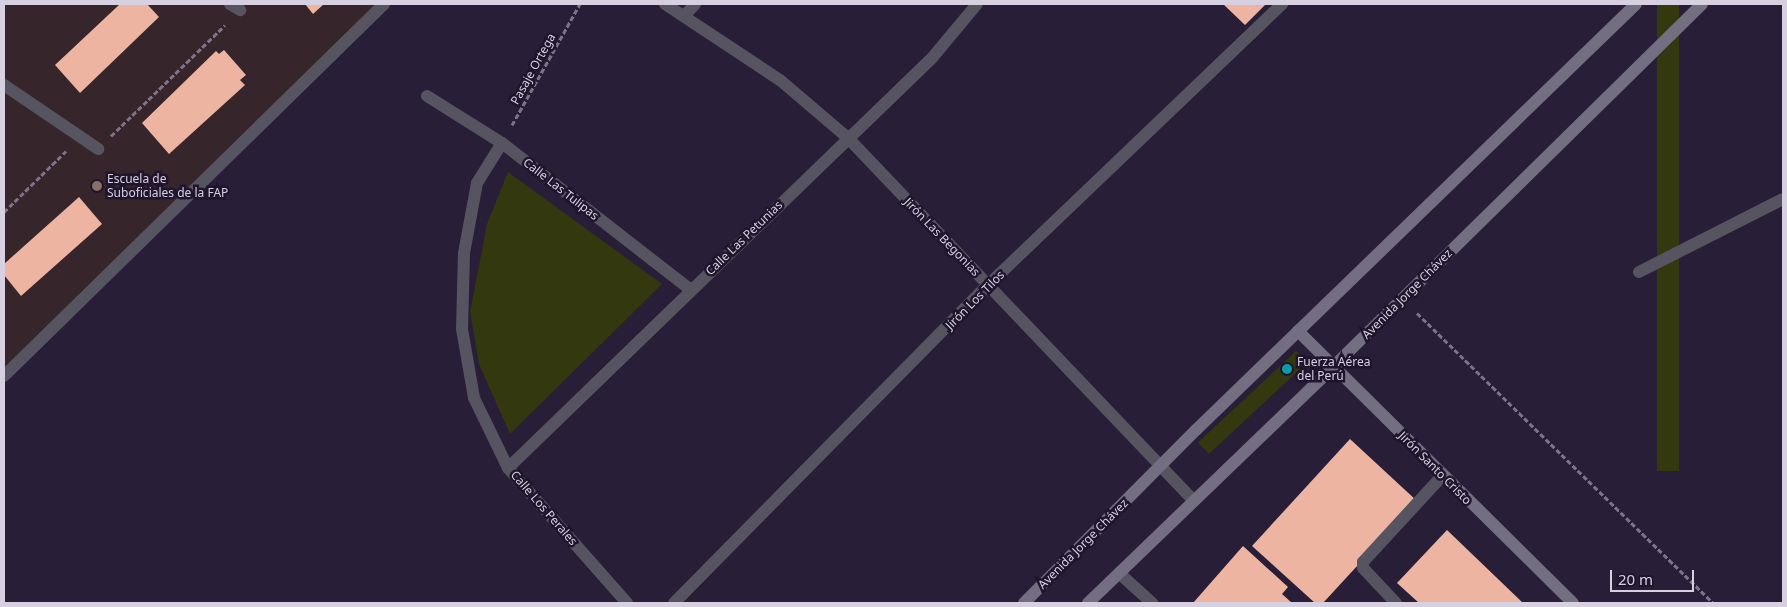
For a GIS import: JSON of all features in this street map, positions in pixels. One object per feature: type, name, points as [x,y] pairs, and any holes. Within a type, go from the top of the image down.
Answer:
[{"type":"main road","name":"Avenida Jorge Chávez","points":[[1024,603],[1298,331],[1635,4]]},
{"type":"main road","name":"Avenida Jorge Chávez","points":[[1088,603],[1334,366],[1702,4]]},
{"type":"main road","name":"Jirón Santo Cristo","points":[[1298,331],[1442,476],[1574,603]]},
{"type":"street","points":[[4,376],[384,4]]},
{"type":"street","name":"Jirón Las Begonias","points":[[665,4],[780,80],[848,138],[1162,465],[1193,500]]},
{"type":"street","points":[[684,16],[695,4]]},
{"type":"street","name":"Calle Las Petunias","points":[[508,468],[932,58],[976,4]]},
{"type":"street","name":"Jirón Los Tilos","points":[[674,603],[988,285],[1282,4]]},
{"type":"street","points":[[4,85],[98,149]]},
{"type":"street","name":"Calle Las Tulipas","points":[[427,96],[502,143],[690,290]]},
{"type":"street","name":"Calle Los Perales","points":[[502,143],[477,183],[464,253],[462,329],[474,398],[508,468],[626,603]]},
{"type":"street","points":[[1639,272],[1783,199]]},
{"type":"street","points":[[1396,603],[1363,568],[1363,562],[1442,476]]},
{"type":"street","points":[[1119,573],[1152,603]]},
{"type":"path","name":"Pasaje Ortega","points":[[502,143],[580,4]]},
{"type":"path","points":[[98,149],[235,7]]},
{"type":"path","points":[[4,212],[80,136]]},
{"type":"path","points":[[1402,299],[1714,603]]},
{"type":"shaded area","name":"Escuela de Suboficiales de la FAP","points":[[4,4],[377,4],[4,368]]},
{"type":"green space","points":[[1657,4],[1679,4],[1679,471],[1657,471]]},
{"type":"green space","points":[[508,172],[662,284],[510,434],[479,364],[470,312],[487,224]]},
{"type":"green space","points":[[1296,351],[1307,363],[1209,454],[1198,442]]},
{"type":"building","points":[[120,4],[147,4],[159,17],[80,93],[55,65]]},
{"type":"building","points":[[305,4],[324,4],[313,14]]},
{"type":"building","points":[[1223,4],[1266,4],[1245,25]]},
{"type":"building","points":[[224,50],[246,75],[240,80],[245,85],[169,154],[142,123],[216,51],[219,54]]},
{"type":"building","points":[[79,197],[102,224],[21,296],[4,275],[4,264]]},
{"type":"building","points":[[1350,439],[1417,501],[1323,603],[1315,603],[1252,546]]},
{"type":"building","points":[[1447,530],[1523,603],[1419,603],[1397,583]]},
{"type":"building","points":[[1243,546],[1288,587],[1282,594],[1292,603],[1193,603]]},
{"type":"place","name":"Escuela de Suboficiales de la FAP","points":[[97,186]]},
{"type":"place","name":"Fuerza Aérea del Perú","points":[[1287,369]]}]
